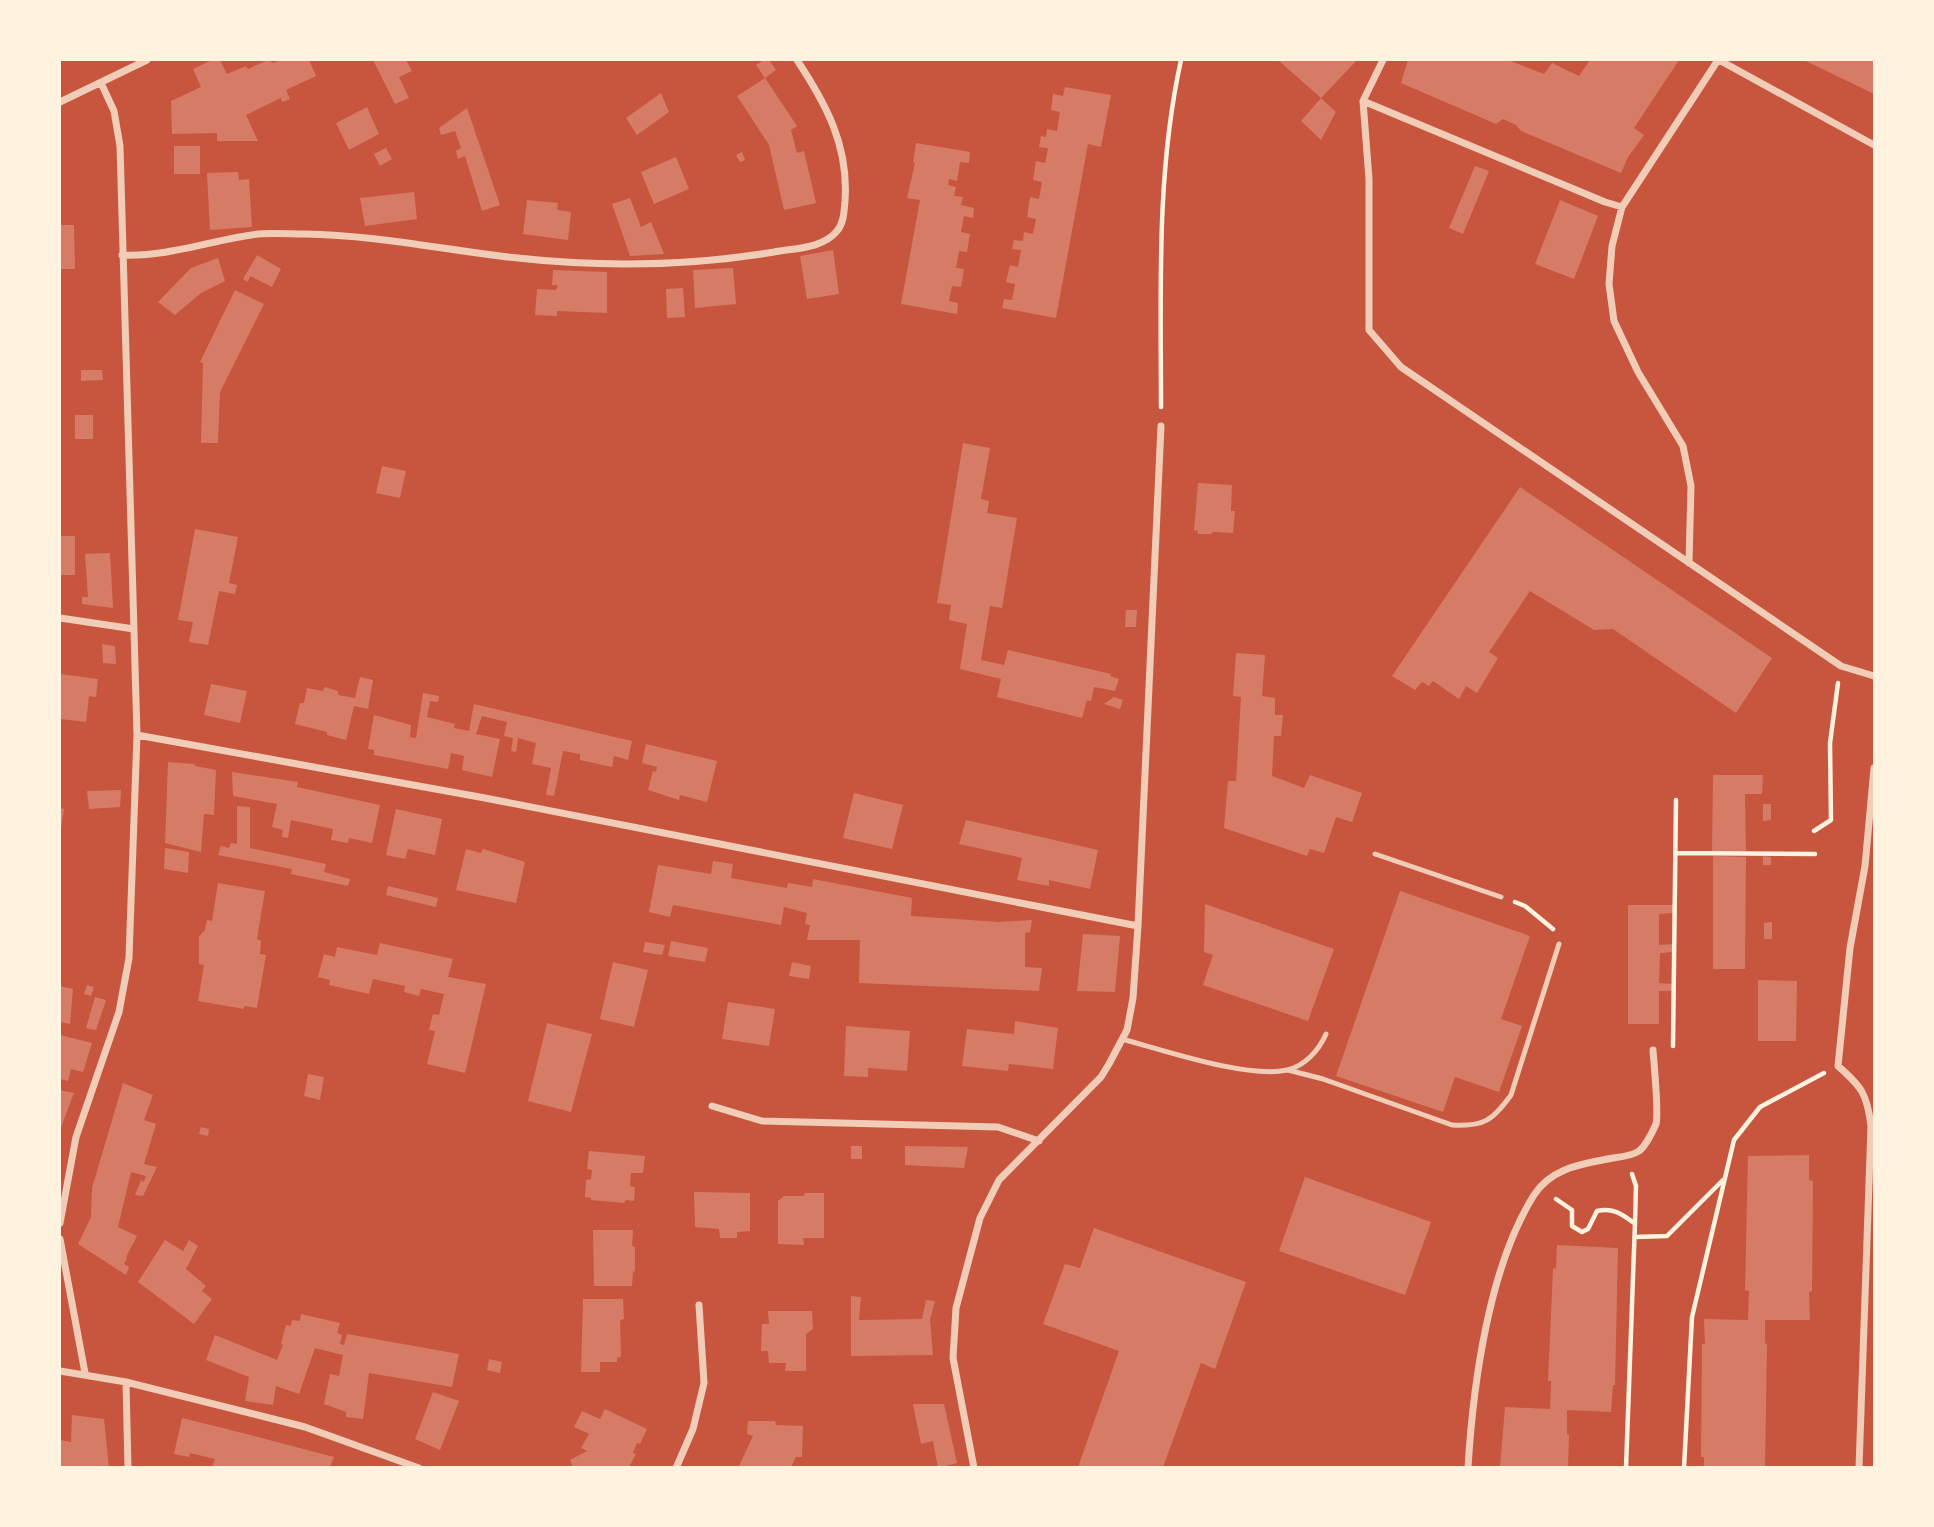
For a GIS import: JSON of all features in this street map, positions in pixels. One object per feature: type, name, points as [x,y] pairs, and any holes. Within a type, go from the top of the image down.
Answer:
[{"type":"street","points":[[60,102],[147,60]]},
{"type":"street","points":[[122,255],[142,256],[259,234],[307,234],[367,239],[503,256],[593,263],[674,262],[743,257],[822,244],[839,230],[844,215],[846,184],[840,139],[818,92],[797,60]]},
{"type":"street","points":[[1383,60],[1363,101],[1370,179],[1369,330],[1401,367],[1841,666],[1874,676]]},
{"type":"street","points":[[1689,563],[1691,486],[1683,446],[1638,372],[1615,321],[1609,284],[1612,246],[1622,207],[1718,60],[1874,145]]},
{"type":"street","points":[[60,1223],[76,1137],[119,1013],[129,958],[137,736],[120,146],[114,111],[101,82]]},
{"type":"street","points":[[1363,101],[1622,207]]},
{"type":"street","points":[[975,1468],[953,1358],[956,1308],[980,1218],[999,1180],[1101,1077],[1127,1030],[1133,998],[1161,426]]},
{"type":"street","points":[[60,618],[134,629]]},
{"type":"street","points":[[137,736],[498,801],[1138,926]]},
{"type":"street","points":[[1859,1468],[1871,1126],[1868,1100],[1858,1083],[1838,1066],[1850,948],[1865,866],[1874,768]]},
{"type":"street","points":[[1468,1468],[1470,1428],[1484,1332],[1508,1249],[1530,1203],[1547,1179],[1570,1166],[1628,1156],[1640,1150],[1656,1123],[1653,1050]]},
{"type":"street","points":[[712,1106],[762,1121],[998,1127],[1039,1141]]},
{"type":"street","points":[[60,1239],[85,1373]]},
{"type":"street","points":[[676,1468],[694,1429],[704,1382],[699,1305]]},
{"type":"street","points":[[60,1371],[126,1381],[305,1427],[419,1468]]},
{"type":"street","points":[[126,1381],[128,1468]]},
{"type":"lane","points":[[1375,854],[1501,897]]},
{"type":"lane","points":[[1122,1040],[1207,1062],[1256,1071],[1288,1070],[1323,1079],[1452,1125],[1470,1126],[1486,1122],[1497,1115],[1511,1095],[1559,944]]},
{"type":"lane","points":[[1288,1070],[1320,1048],[1326,1034]]},
{"type":"path","points":[[1161,426],[1162,192],[1172,101],[1181,60]]},
{"type":"path","points":[[1814,831],[1830,820],[1830,743],[1841,666]]},
{"type":"path","points":[[1653,1050],[1673,1048],[1676,800]]},
{"type":"path","points":[[1677,853],[1815,854]]},
{"type":"path","points":[[1501,897],[1525,906],[1542,918],[1553,929],[1559,944]]},
{"type":"path","points":[[1684,1468],[1692,1317],[1734,1140],[1760,1107],[1838,1066]]},
{"type":"path","points":[[1626,1468],[1636,1186],[1628,1156]]},
{"type":"path","points":[[1634,1237],[1667,1236],[1724,1179]]},
{"type":"path","points":[[1530,1203],[1553,1198],[1566,1204],[1572,1210],[1572,1226],[1582,1232],[1588,1229],[1597,1211],[1605,1209],[1615,1211],[1635,1223]]},
{"type":"building","points":[[212,60],[220,60],[227,74],[268,60],[273,63],[281,60],[309,60],[316,76],[286,90],[290,99],[282,102],[281,98],[246,115],[258,141],[217,141],[217,133],[172,134],[171,101],[201,87],[193,69]]},
{"type":"building","points":[[373,60],[406,60],[412,71],[399,77],[409,98],[395,104]]},
{"type":"building","points":[[769,60],[776,70],[765,78],[756,65]]},
{"type":"building","points":[[1278,60],[1357,60],[1321,98]]},
{"type":"building","points":[[1408,60],[1508,60],[1544,74],[1552,63],[1579,76],[1590,60],[1679,60],[1634,128],[1644,135],[1628,157],[1621,173],[1521,131],[1516,125],[1503,119],[1496,124],[1401,83]]},
{"type":"building","points":[[1804,60],[1874,60],[1874,94]]},
{"type":"building","points":[[765,78],[797,126],[791,130],[797,153],[804,151],[816,203],[784,210],[769,145],[737,96]]},
{"type":"building","points":[[1065,87],[1111,95],[1101,147],[1088,144],[1056,318],[1002,308],[1004,299],[1012,300],[1015,284],[1006,282],[1010,265],[1018,267],[1021,250],[1012,249],[1014,240],[1023,241],[1024,232],[1033,234],[1036,219],[1027,217],[1030,197],[1039,199],[1042,182],[1033,180],[1036,161],[1045,163],[1048,148],[1039,147],[1041,136],[1046,137],[1047,129],[1057,131],[1060,112],[1051,110],[1053,94],[1063,96]]},
{"type":"building","points":[[661,93],[669,112],[637,135],[626,118]]},
{"type":"building","points":[[1321,98],[1336,112],[1321,140],[1301,121]]},
{"type":"building","points":[[367,107],[379,134],[349,150],[336,123]]},
{"type":"building","points":[[467,108],[500,205],[482,211],[465,156],[458,159],[456,151],[461,148],[455,131],[441,135],[439,128]]},
{"type":"building","points":[[916,143],[970,152],[969,163],[960,162],[957,181],[949,179],[948,185],[956,187],[954,196],[963,197],[961,205],[974,208],[973,218],[964,216],[961,232],[970,234],[967,252],[959,251],[956,268],[964,269],[961,287],[952,286],[949,301],[958,303],[957,314],[901,304],[920,200],[907,198],[915,163]]},
{"type":"building","points":[[174,146],[200,146],[200,174],[174,174]]},
{"type":"building","points":[[386,148],[392,159],[380,166],[374,154]]},
{"type":"building","points":[[742,152],[745,160],[740,162],[736,155]]},
{"type":"building","points":[[676,157],[689,189],[654,204],[641,172]]},
{"type":"building","points":[[1475,166],[1489,171],[1463,234],[1449,228]]},
{"type":"building","points":[[238,172],[239,180],[249,179],[252,227],[210,230],[207,173]]},
{"type":"building","points":[[414,192],[417,219],[365,226],[360,198]]},
{"type":"building","points":[[630,198],[641,227],[651,222],[664,254],[630,256],[612,204]]},
{"type":"building","points":[[527,200],[558,203],[557,210],[571,212],[568,240],[523,234]]},
{"type":"building","points":[[1560,200],[1598,216],[1574,279],[1535,264]]},
{"type":"building","points":[[60,225],[74,225],[75,269],[60,269]]},
{"type":"building","points":[[833,250],[839,294],[807,299],[800,256]]},
{"type":"building","points":[[257,255],[281,269],[272,287],[250,276],[248,282],[243,279]]},
{"type":"building","points":[[218,258],[225,281],[201,293],[175,315],[158,302],[191,268]]},
{"type":"building","points":[[733,268],[736,304],[695,308],[693,270]]},
{"type":"building","points":[[553,270],[607,272],[607,313],[557,311],[557,316],[535,315],[537,289],[556,290],[558,285],[552,285]]},
{"type":"building","points":[[683,288],[685,317],[667,318],[666,289]]},
{"type":"building","points":[[235,290],[264,304],[220,392],[218,443],[201,443],[203,363],[200,362]]},
{"type":"building","points":[[81,370],[102,370],[103,380],[81,381]]},
{"type":"building","points":[[75,415],[93,415],[93,439],[75,439]]},
{"type":"building","points":[[963,443],[990,448],[981,499],[989,501],[987,513],[1017,518],[1002,608],[990,606],[981,660],[1004,665],[1008,650],[1111,674],[1110,676],[1119,679],[1115,691],[1094,687],[1091,701],[1087,700],[1082,718],[997,697],[1001,679],[960,669],[967,624],[949,620],[951,605],[937,603]]},
{"type":"building","points":[[382,466],[406,471],[400,498],[376,493]]},
{"type":"building","points":[[1198,483],[1232,485],[1231,511],[1235,511],[1233,533],[1198,534],[1197,530],[1194,531]]},
{"type":"building","points":[[1520,487],[1772,658],[1736,713],[1613,629],[1594,630],[1530,591],[1489,652],[1498,658],[1477,693],[1466,686],[1459,699],[1433,681],[1429,686],[1422,682],[1415,690],[1392,676]]},
{"type":"building","points":[[195,529],[238,537],[229,583],[237,585],[235,594],[219,591],[208,645],[189,642],[193,622],[178,620]]},
{"type":"building","points":[[60,536],[75,536],[75,575],[60,575]]},
{"type":"building","points":[[110,553],[113,608],[82,604],[82,597],[88,597],[85,554]]},
{"type":"building","points":[[1126,610],[1137,610],[1136,627],[1125,627]]},
{"type":"building","points":[[102,644],[115,646],[116,664],[103,663]]},
{"type":"building","points":[[1236,653],[1265,655],[1262,696],[1275,698],[1275,715],[1283,715],[1281,736],[1274,736],[1272,776],[1304,788],[1310,775],[1362,793],[1352,822],[1336,817],[1324,853],[1310,849],[1307,856],[1224,828],[1228,781],[1236,781],[1241,697],[1233,696]]},
{"type":"building","points":[[60,674],[98,679],[96,697],[89,696],[86,722],[60,719]]},
{"type":"building","points":[[360,677],[373,680],[368,709],[354,706],[346,740],[295,724],[307,688],[322,691],[325,687],[338,691],[338,695],[355,698]]},
{"type":"building","points":[[211,684],[247,691],[240,723],[204,715]]},
{"type":"building","points":[[423,693],[439,696],[438,702],[430,701],[427,717],[455,724],[454,728],[469,731],[474,704],[632,741],[628,760],[614,756],[612,767],[580,760],[580,754],[563,751],[554,796],[546,795],[551,768],[532,764],[536,743],[518,738],[516,752],[511,751],[513,738],[504,736],[507,722],[482,716],[476,734],[500,739],[492,777],[462,770],[464,756],[451,753],[448,769],[374,755],[374,750],[368,749],[374,715],[411,725],[410,737],[416,738]]},
{"type":"building","points":[[1114,697],[1123,700],[1120,709],[1104,704]]},
{"type":"building","points":[[646,744],[717,761],[707,802],[680,795],[679,800],[648,790],[653,771],[656,772],[657,767],[642,763]]},
{"type":"building","points":[[168,762],[194,764],[216,770],[214,815],[204,814],[201,852],[165,843]]},
{"type":"building","points":[[232,772],[298,782],[297,787],[380,805],[372,843],[349,838],[348,843],[331,840],[333,829],[291,820],[288,838],[282,837],[283,830],[272,827],[277,804],[233,796]]},
{"type":"building","points":[[1713,775],[1763,775],[1762,794],[1745,794],[1746,851],[1712,851]]},
{"type":"building","points":[[121,790],[120,807],[89,809],[87,791]]},
{"type":"building","points":[[854,793],[903,805],[892,849],[843,838]]},
{"type":"building","points":[[1763,804],[1771,804],[1771,820],[1763,821]]},
{"type":"building","points":[[237,806],[250,807],[250,848],[326,864],[324,872],[350,879],[348,886],[291,874],[292,869],[218,855],[221,846],[229,848],[231,843],[237,844]]},
{"type":"building","points":[[60,808],[64,809],[61,829],[60,829]]},
{"type":"building","points":[[396,809],[442,819],[435,855],[408,849],[405,859],[386,855]]},
{"type":"building","points":[[966,820],[1098,850],[1090,889],[1049,880],[1049,886],[1017,880],[1022,858],[959,844]]},
{"type":"building","points":[[165,848],[189,852],[188,873],[164,869]]},
{"type":"building","points":[[466,849],[481,853],[483,849],[525,862],[516,903],[456,890]]},
{"type":"building","points":[[1713,856],[1746,857],[1745,969],[1713,969]]},
{"type":"building","points":[[1763,856],[1771,857],[1771,865],[1763,865]]},
{"type":"building","points":[[713,861],[733,864],[731,878],[787,888],[788,883],[812,887],[813,879],[912,898],[911,916],[999,922],[1032,920],[1030,932],[1025,933],[1025,967],[1042,968],[1039,991],[859,983],[860,940],[807,940],[810,925],[805,924],[807,913],[784,907],[781,925],[673,905],[670,917],[649,912],[658,865],[711,874]]},
{"type":"building","points":[[218,883],[265,891],[257,939],[261,941],[260,954],[266,955],[257,1008],[244,1006],[244,1009],[198,1001],[204,965],[199,964],[199,936],[205,930],[207,920],[212,921]]},
{"type":"building","points":[[388,886],[438,898],[436,907],[386,895]]},
{"type":"building","points":[[1400,891],[1530,936],[1501,1019],[1522,1026],[1499,1092],[1455,1077],[1443,1112],[1336,1076]]},
{"type":"building","points":[[1205,904],[1334,949],[1308,1021],[1203,985],[1213,955],[1204,952]]},
{"type":"building","points":[[1628,905],[1673,905],[1673,913],[1659,914],[1659,945],[1673,944],[1673,952],[1660,953],[1659,983],[1673,984],[1673,991],[1659,991],[1659,1024],[1628,1024]]},
{"type":"building","points":[[1772,922],[1772,939],[1764,939],[1764,923]]},
{"type":"building","points":[[1083,934],[1120,936],[1115,992],[1077,991]]},
{"type":"building","points":[[671,941],[708,948],[705,962],[668,956]]},
{"type":"building","points":[[645,942],[665,945],[662,955],[643,952]]},
{"type":"building","points":[[380,943],[453,959],[448,977],[486,984],[465,1073],[427,1064],[435,1031],[429,1030],[433,1014],[439,1015],[444,994],[421,989],[419,996],[404,992],[405,986],[373,979],[369,994],[329,985],[330,980],[318,977],[324,954],[335,957],[337,947],[377,955]]},
{"type":"building","points":[[613,962],[648,970],[634,1027],[600,1019]]},
{"type":"building","points":[[792,962],[811,966],[809,979],[789,976]]},
{"type":"building","points":[[1758,980],[1797,981],[1796,1041],[1758,1041]]},
{"type":"building","points":[[87,985],[94,987],[91,996],[84,994]]},
{"type":"building","points":[[60,986],[73,989],[70,1024],[60,1022]]},
{"type":"building","points":[[95,997],[106,1000],[96,1030],[86,1028]]},
{"type":"building","points":[[728,1002],[775,1009],[769,1046],[722,1039]]},
{"type":"building","points":[[1015,1021],[1058,1028],[1053,1069],[1009,1064],[1008,1071],[962,1066],[967,1029],[1014,1034]]},
{"type":"building","points":[[547,1023],[592,1034],[571,1112],[528,1101]]},
{"type":"building","points":[[846,1026],[910,1031],[907,1071],[868,1068],[868,1077],[844,1076]]},
{"type":"building","points":[[60,1035],[92,1043],[83,1072],[71,1069],[68,1081],[60,1079]]},
{"type":"building","points":[[308,1074],[324,1077],[320,1100],[304,1096]]},
{"type":"building","points":[[123,1083],[153,1095],[144,1120],[156,1124],[144,1164],[157,1167],[143,1196],[135,1195],[141,1180],[144,1182],[146,1176],[131,1172],[118,1227],[137,1236],[124,1264],[129,1267],[126,1275],[78,1244],[91,1217],[92,1188]]},
{"type":"building","points":[[60,1090],[74,1093],[60,1130]]},
{"type":"building","points":[[201,1127],[209,1129],[208,1136],[199,1134]]},
{"type":"building","points":[[851,1146],[862,1146],[862,1159],[851,1159]]},
{"type":"building","points":[[905,1146],[968,1147],[964,1168],[905,1165]]},
{"type":"building","points":[[589,1151],[645,1156],[643,1173],[631,1173],[630,1186],[635,1187],[634,1201],[626,1200],[624,1203],[585,1197],[586,1180],[591,1179],[592,1170],[587,1169]]},
{"type":"building","points":[[1809,1155],[1809,1180],[1813,1181],[1810,1320],[1765,1320],[1765,1467],[1704,1467],[1704,1457],[1701,1457],[1704,1319],[1748,1320],[1749,1291],[1745,1290],[1748,1156]]},
{"type":"building","points":[[1305,1177],[1431,1222],[1405,1295],[1279,1251]]},
{"type":"building","points":[[694,1192],[750,1193],[750,1231],[737,1232],[737,1238],[720,1238],[719,1229],[695,1227]]},
{"type":"building","points":[[805,1193],[824,1193],[824,1238],[803,1238],[804,1245],[778,1244],[778,1201],[784,1196],[804,1196]]},
{"type":"building","points":[[1094,1228],[1246,1282],[1215,1369],[1201,1363],[1163,1467],[1078,1467],[1119,1351],[1043,1324],[1065,1264],[1080,1268]]},
{"type":"building","points":[[593,1230],[633,1230],[635,1271],[632,1286],[594,1286]]},
{"type":"building","points":[[165,1240],[183,1251],[189,1240],[198,1246],[186,1269],[206,1286],[202,1291],[212,1299],[194,1324],[138,1282]]},
{"type":"building","points":[[1557,1245],[1618,1248],[1615,1385],[1611,1412],[1567,1410],[1568,1467],[1500,1467],[1505,1407],[1550,1409],[1551,1381],[1548,1381],[1553,1269],[1556,1268]]},
{"type":"building","points":[[851,1296],[861,1297],[859,1320],[922,1319],[926,1300],[935,1301],[930,1320],[933,1355],[851,1356]]},
{"type":"building","points":[[583,1299],[623,1299],[624,1319],[620,1320],[621,1357],[617,1358],[617,1362],[600,1362],[600,1372],[581,1372]]},
{"type":"building","points":[[768,1311],[812,1311],[813,1329],[806,1334],[806,1371],[785,1371],[786,1363],[769,1363],[768,1351],[761,1351],[762,1324],[769,1324]]},
{"type":"building","points":[[301,1314],[340,1323],[337,1333],[342,1335],[340,1344],[344,1345],[347,1334],[459,1354],[452,1387],[369,1373],[363,1419],[346,1417],[346,1412],[324,1404],[330,1374],[339,1376],[343,1355],[315,1348],[299,1394],[276,1386],[273,1405],[245,1401],[249,1377],[206,1360],[215,1335],[277,1360],[286,1325],[291,1326],[292,1320],[300,1321]]},
{"type":"building","points":[[489,1359],[502,1362],[500,1373],[487,1370]]},
{"type":"building","points":[[433,1392],[459,1401],[440,1450],[415,1439]]},
{"type":"building","points":[[913,1404],[944,1404],[957,1463],[938,1468],[933,1441],[921,1444]]},
{"type":"building","points":[[605,1409],[647,1429],[640,1444],[637,1443],[633,1453],[636,1454],[629,1467],[573,1467],[570,1460],[587,1451],[581,1448],[589,1434],[574,1427],[582,1411],[600,1419]]},
{"type":"building","points":[[72,1415],[104,1419],[109,1467],[60,1467],[60,1440],[71,1442]]},
{"type":"building","points":[[182,1418],[334,1457],[330,1467],[212,1467],[215,1459],[190,1453],[189,1457],[174,1454]]},
{"type":"building","points":[[748,1421],[775,1421],[776,1425],[803,1426],[802,1457],[796,1457],[791,1467],[739,1466],[753,1436],[747,1434]]}]
